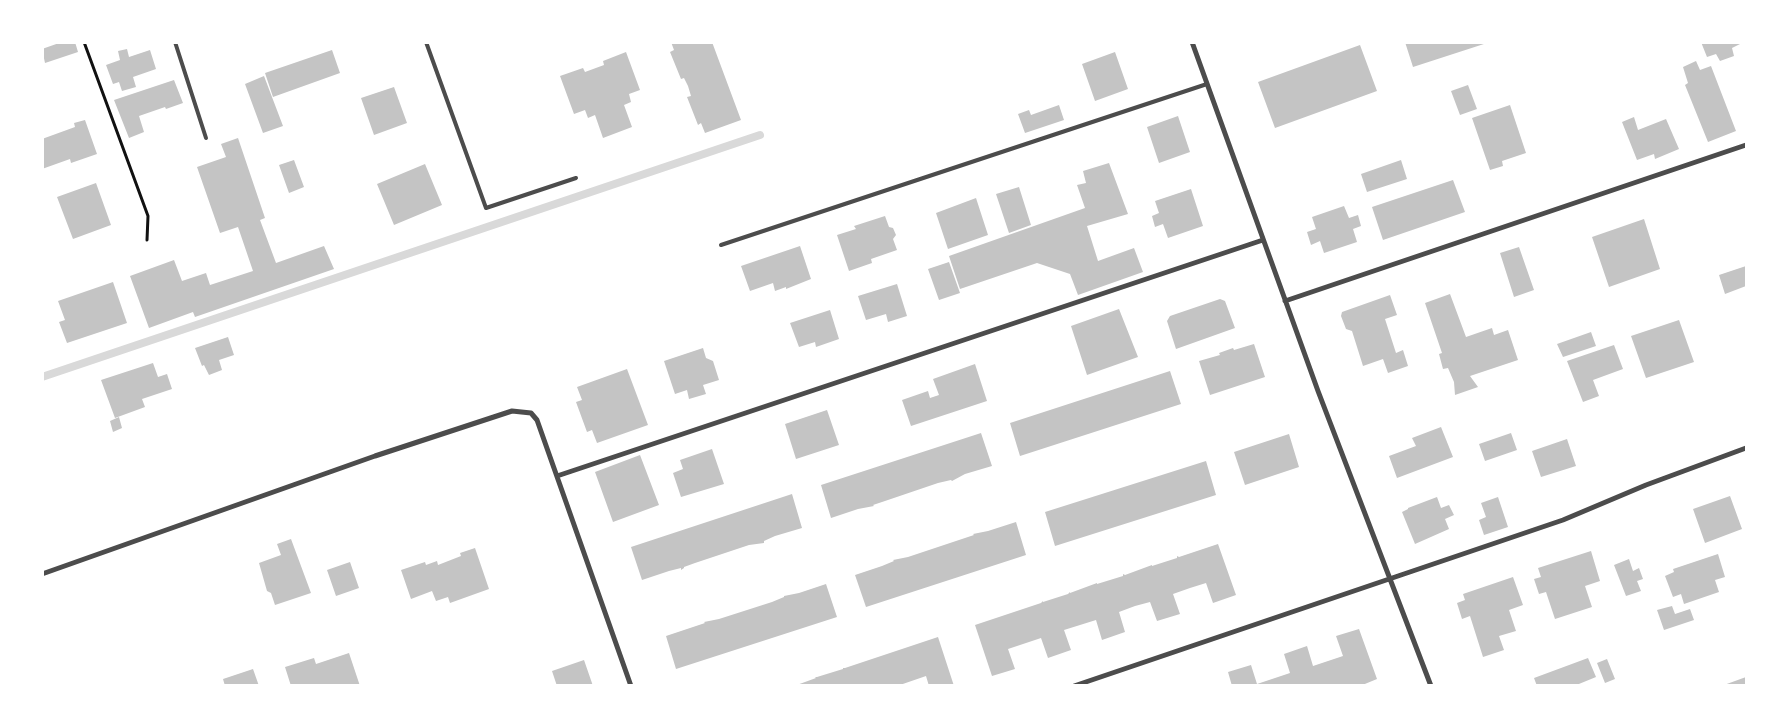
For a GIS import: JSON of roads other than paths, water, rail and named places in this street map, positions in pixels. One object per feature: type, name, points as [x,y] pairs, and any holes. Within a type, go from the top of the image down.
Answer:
[{"type":"street","points":[[1192,42],[1285,301],[1431,686]]},
{"type":"street","points":[[1285,301],[1746,146]]},
{"type":"street","points":[[557,476],[1263,240]]},
{"type":"street","points":[[42,574],[375,456],[512,411],[531,413],[538,420],[631,686]]},
{"type":"street","points":[[1074,686],[1563,520],[1646,485],[1746,448]]},
{"type":"lane","points":[[174,42],[206,138]]},
{"type":"lane","points":[[426,42],[486,208],[576,178]]},
{"type":"lane","points":[[721,245],[1207,84]]},
{"type":"waterway","points":[[42,377],[760,135]]}]
